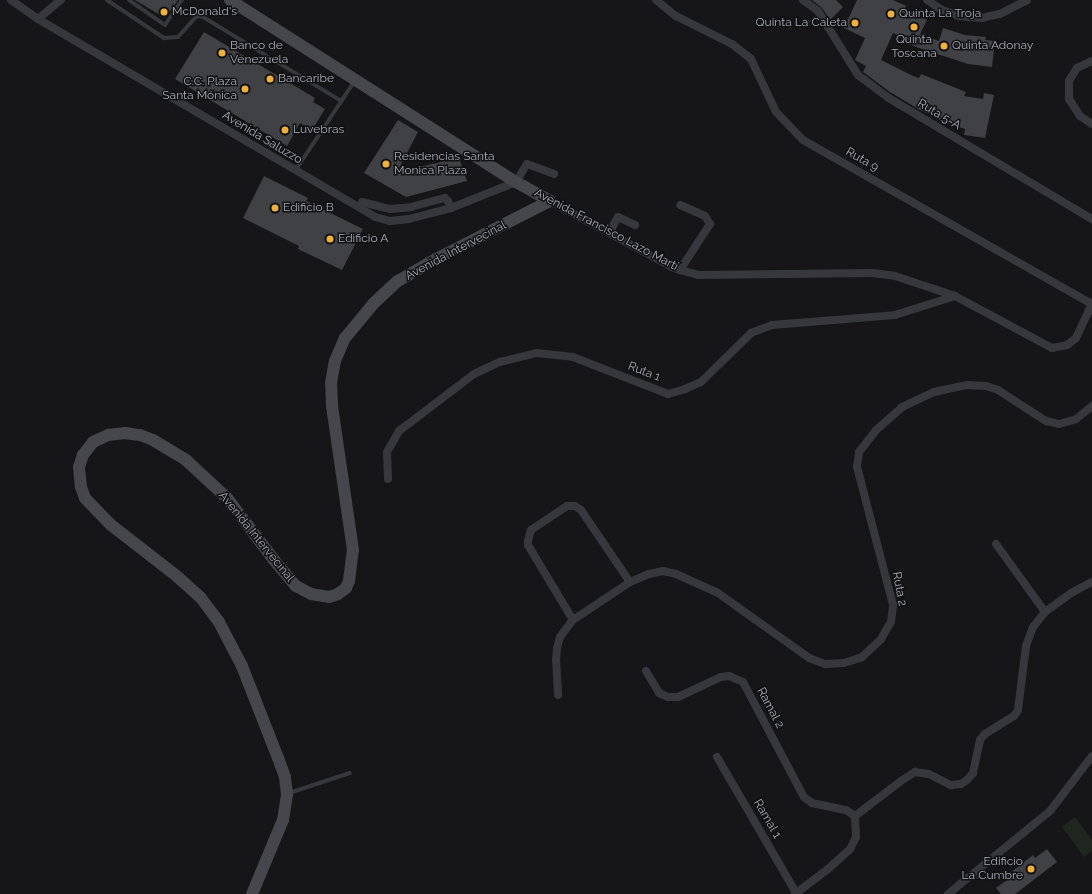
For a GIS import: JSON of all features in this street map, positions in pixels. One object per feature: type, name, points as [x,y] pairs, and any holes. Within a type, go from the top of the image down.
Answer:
[{"type":"main road","name":"Avenida Francisco Lazo Martí","points":[[230,0],[516,182],[550,201]]},
{"type":"main road","name":"Avenida Intervecinal","points":[[252,894],[283,820],[287,794],[285,777],[278,758],[242,666],[219,622],[200,597],[110,524],[85,498],[80,487],[79,468],[83,455],[93,442],[108,435],[125,433],[140,435],[154,440],[186,460],[227,498],[274,560],[296,586],[310,594],[329,597],[338,594],[346,588],[349,581],[353,550],[332,406],[331,383],[335,361],[345,338],[374,303],[398,281],[436,259],[550,201]]},
{"type":"street","name":"Avenida Saluzzo","points":[[11,0],[38,19],[362,211],[383,219],[390,221],[409,219],[451,208],[516,182]]},
{"type":"street","points":[[38,19],[60,0]]},
{"type":"street","name":"Ruta 9","points":[[656,0],[676,16],[732,44],[751,59],[776,112],[803,140],[1092,304]]},
{"type":"street","name":"Ruta 5-A","points":[[803,0],[818,12],[858,74],[887,97],[1092,219]]},
{"type":"street","points":[[927,0],[942,10],[959,16],[982,18],[1000,14],[1028,0]]},
{"type":"street","points":[[1092,61],[1077,68],[1069,81],[1069,99],[1080,116],[1092,124]]},
{"type":"street","points":[[516,182],[527,164],[554,174]]},
{"type":"street","points":[[362,202],[390,209],[411,207],[445,198],[448,200],[451,208]]},
{"type":"street","name":"Avenida Francisco Lazo Martí","points":[[550,201],[680,270],[699,275],[872,273],[895,276],[955,296],[1052,348],[1067,344],[1076,338],[1092,304]]},
{"type":"street","points":[[680,205],[705,216],[710,224],[680,270]]},
{"type":"street","points":[[609,233],[618,217],[635,225]]},
{"type":"street","name":"Ruta 1","points":[[388,479],[387,452],[399,431],[474,374],[500,362],[536,353],[573,357],[668,394],[701,382],[751,333],[772,325],[895,315],[955,296]]},
{"type":"street","name":"Ruta 2","points":[[558,695],[556,660],[560,637],[573,620],[630,582],[649,574],[663,571],[676,574],[718,593],[809,658],[825,664],[844,663],[862,657],[881,639],[890,622],[892,605],[857,467],[859,452],[876,430],[902,407],[934,392],[967,385],[986,386],[998,390],[1046,421],[1059,424],[1076,419],[1092,406]]},
{"type":"street","points":[[573,620],[528,544],[532,530],[567,506],[575,506],[581,510],[630,582]]},
{"type":"street","points":[[996,544],[1045,612]]},
{"type":"street","points":[[796,894],[828,869],[850,849],[856,837],[855,816],[915,772],[929,774],[951,785],[961,784],[967,780],[972,773],[980,740],[985,734],[1014,716],[1018,710],[1026,646],[1033,627],[1045,612],[1071,593],[1092,582]]},
{"type":"street","name":"Ramal 2","points":[[646,672],[660,693],[668,697],[678,697],[721,677],[729,676],[742,682],[804,797],[812,803],[846,810],[855,816]]},
{"type":"street","points":[[948,894],[1050,811],[1092,756]]},
{"type":"street","name":"Ramal 1","points":[[716,757],[796,894]]},
{"type":"lane","points":[[107,0],[164,38],[178,37],[194,18],[203,17],[341,101]]},
{"type":"lane","points":[[129,0],[165,25],[182,0]]},
{"type":"lane","points":[[295,171],[355,80]]},
{"type":"lane","points":[[287,794],[350,773]]},
{"type":"shaded area","points":[[1075,817],[1092,840],[1092,851],[1084,857],[1062,827]]},
{"type":"building","name":"McDonald's","points":[[135,0],[178,0],[165,18]]},
{"type":"building","points":[[812,0],[836,0],[843,7],[830,20],[822,8]]},
{"type":"building","points":[[857,0],[893,0],[906,6],[905,9],[927,20],[920,34],[939,41],[943,28],[965,35],[986,37],[985,40],[995,41],[992,67],[968,64],[919,48],[909,44],[910,41],[893,33],[881,60],[913,76],[919,78],[921,74],[966,92],[964,96],[983,99],[984,93],[994,95],[985,138],[964,135],[965,129],[936,119],[936,117],[920,110],[890,92],[863,72],[866,66],[855,60],[865,38],[844,28]]},
{"type":"building","name":"C.C. Plaza Santa Mónica","points":[[204,32],[315,98],[313,102],[325,109],[312,130],[300,123],[287,146],[175,79]]},
{"type":"building","name":"Residencias Santa Monica Plaza","points":[[398,120],[418,132],[397,172],[459,158],[467,181],[406,197],[364,173]]},
{"type":"building","points":[[264,176],[308,198],[306,201],[363,229],[342,270],[298,249],[299,246],[243,218]]},
{"type":"building","name":"Edificio La Cumbre","points":[[1047,849],[1057,862],[1015,894],[1001,894],[996,888],[1007,880],[1005,877],[1033,855],[1035,858]]},
{"type":"place","name":"McDonald's","points":[[164,12]]},
{"type":"place","name":"Quinta La Troja","points":[[891,14]]},
{"type":"place","name":"Quinta La Caleta","points":[[855,23]]},
{"type":"place","name":"Quinta Toscana","points":[[914,27]]},
{"type":"place","name":"Quinta Adonay","points":[[944,46]]},
{"type":"place","name":"Banco de Venezuela","points":[[222,53]]},
{"type":"place","name":"Bancaribe","points":[[270,79]]},
{"type":"place","name":"C.C. Plaza Santa Mónica","points":[[245,89]]},
{"type":"place","name":"Luvebras","points":[[285,130]]},
{"type":"place","name":"Residencias Santa Monica Plaza","points":[[386,164]]},
{"type":"place","name":"Edificio B","points":[[275,208]]},
{"type":"place","name":"Edificio A","points":[[330,239]]},
{"type":"place","name":"Edificio La Cumbre","points":[[1031,869]]}]
